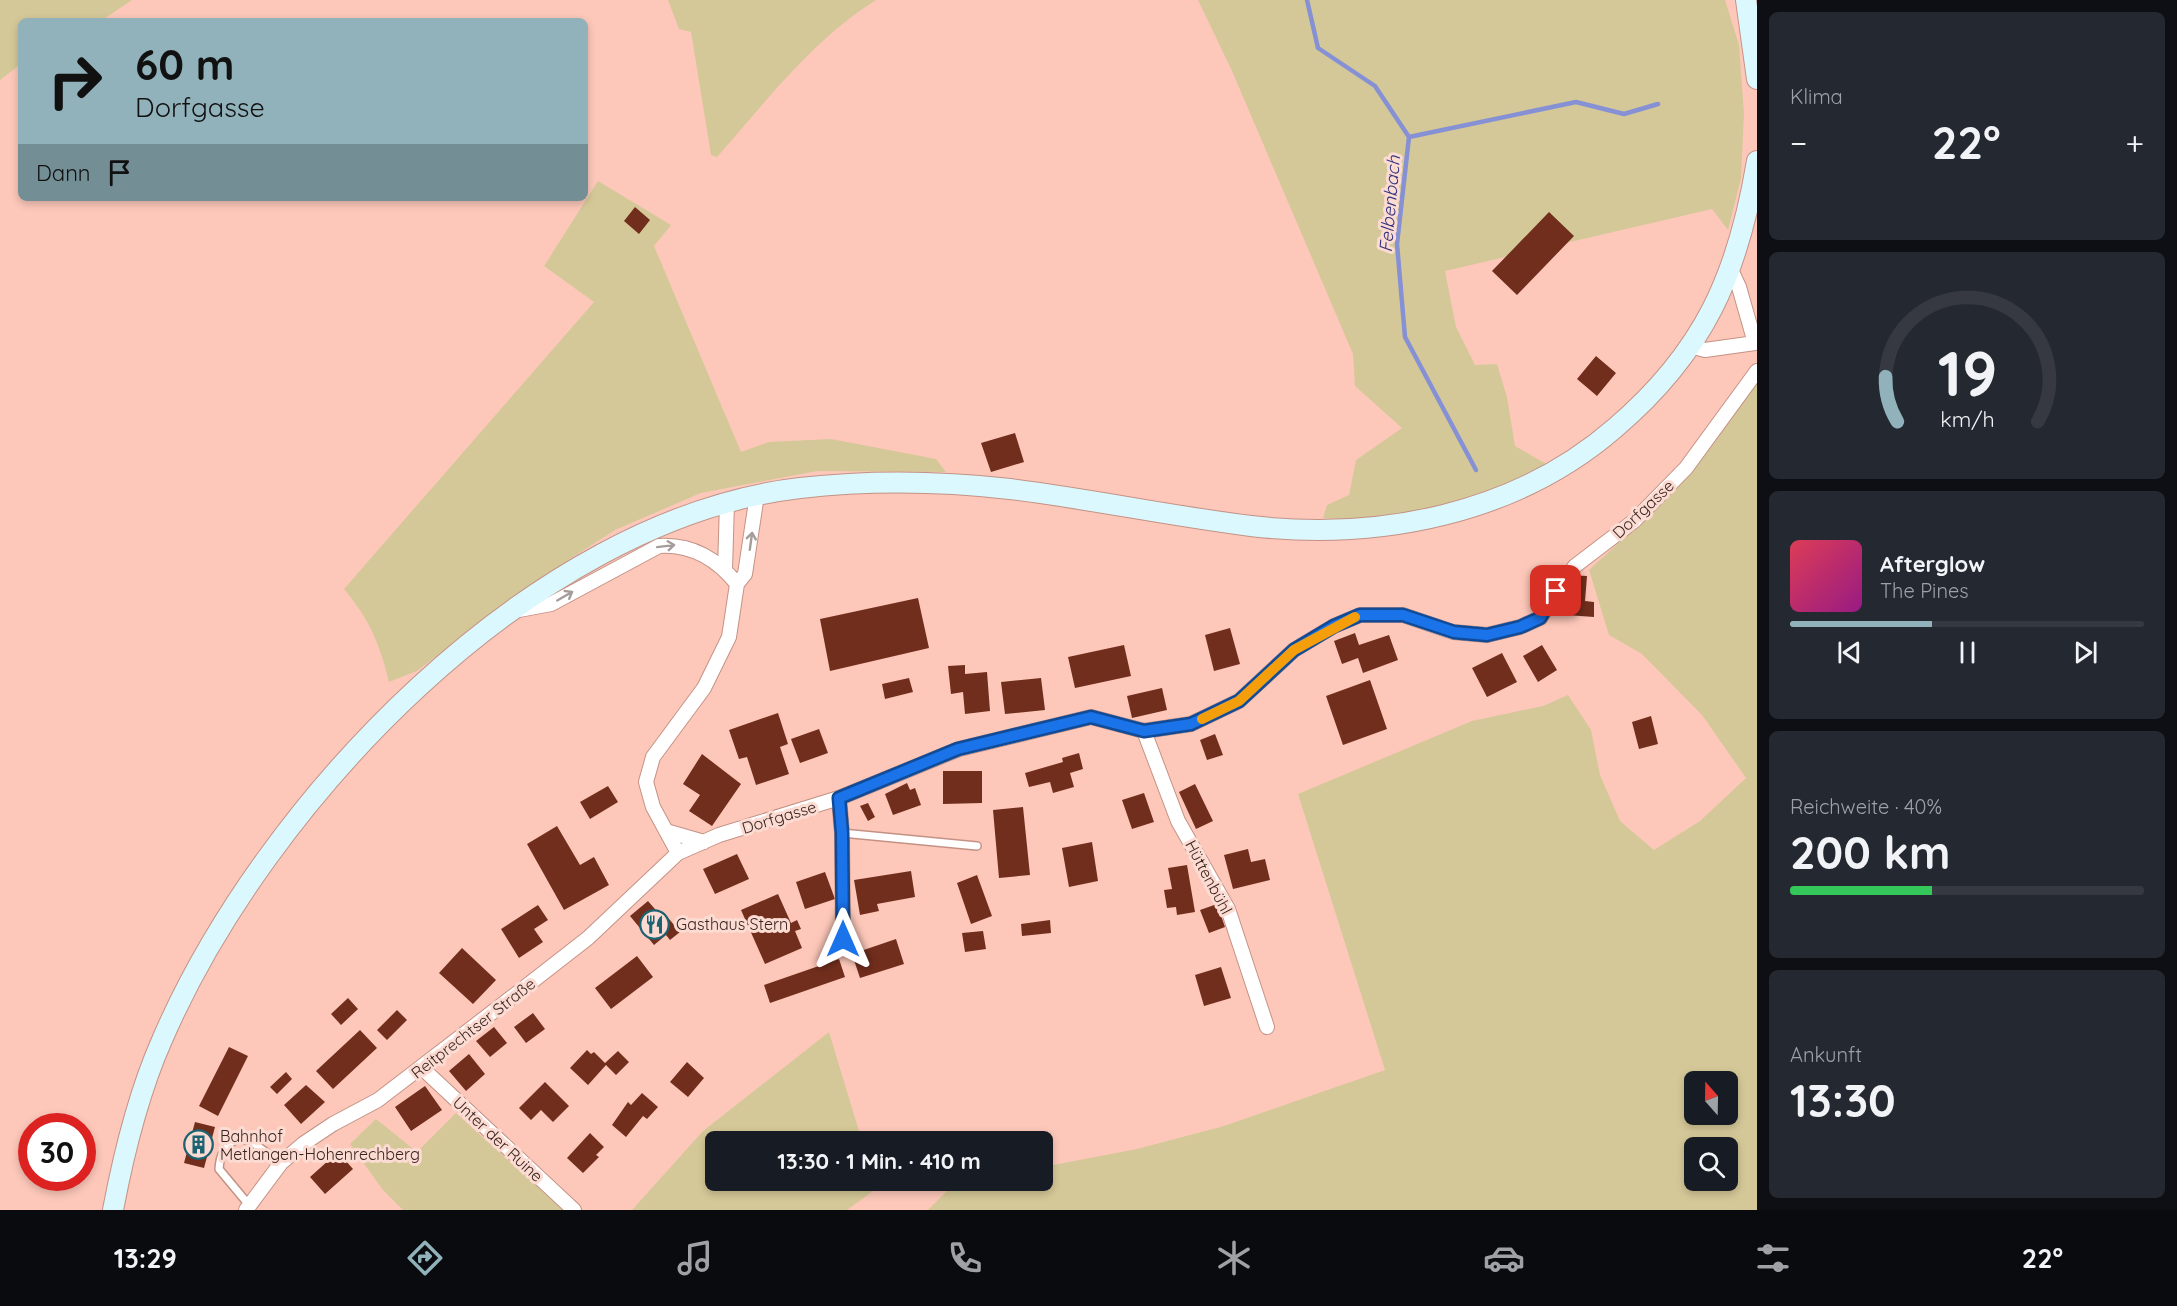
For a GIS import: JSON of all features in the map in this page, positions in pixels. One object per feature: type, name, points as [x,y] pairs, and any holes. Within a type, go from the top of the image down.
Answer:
[{"type":"main road","points":[[1746,0],[1757,79]]},
{"type":"main road","points":[[113,1210],[136,1109],[162,1039],[233,909],[304,812],[372,734],[423,684],[512,611],[554,582],[634,538],[727,503],[757,495],[839,484],[951,483],[1064,497],[1253,526],[1306,530],[1408,524],[1462,511],[1513,492],[1597,444],[1634,412],[1665,380],[1690,346],[1731,270],[1748,216],[1757,161]]},
{"type":"street","points":[[1690,346],[1705,350],[1756,344],[1739,287],[1731,270]]},
{"type":"street","name":"Dorfgasse","points":[[678,853],[704,842],[839,798],[958,749],[1091,717],[1144,731],[1191,724],[1239,701],[1294,650],[1334,626],[1360,615],[1403,615],[1454,632],[1487,635],[1520,627],[1540,618],[1575,566],[1634,521],[1686,468],[1757,371]]},
{"type":"street","points":[[678,853],[653,807],[646,782],[653,757],[704,688],[729,637],[737,584],[745,574],[757,495]]},
{"type":"street","points":[[725,569],[727,503]]},
{"type":"street","points":[[512,611],[552,604],[659,546],[675,545],[692,549],[725,569],[737,584]]},
{"type":"street","name":"Hüttenbühl","points":[[1144,731],[1178,821],[1228,909],[1267,1027]]},
{"type":"street","points":[[839,798],[842,833],[843,939]]},
{"type":"street","points":[[666,831],[704,842]]},
{"type":"street","name":"Reitprechtser Straße","points":[[248,1207],[281,1163],[333,1124],[378,1100],[422,1068],[588,938],[678,853]]},
{"type":"street","name":"Unter der Ruine","points":[[422,1068],[574,1210]]},
{"type":"lane","points":[[613,569],[634,538]]},
{"type":"lane","points":[[842,833],[977,846]]},
{"type":"lane","points":[[248,1207],[219,1169],[220,1158],[225,1148],[236,1139],[249,1140],[281,1163]]},
{"type":"shaded area","points":[[0,0],[132,0],[105,18],[18,18],[18,66],[0,80]]},
{"type":"shaded area","points":[[668,0],[876,0],[853,16],[810,53],[717,157],[711,155],[691,32],[679,29]]},
{"type":"shaded area","points":[[1198,0],[1725,0],[1739,45],[1744,114],[1741,178],[1728,230],[1712,209],[1445,271],[1456,327],[1475,365],[1497,364],[1507,397],[1515,446],[1548,465],[1492,491],[1440,509],[1385,518],[1323,518],[1327,505],[1349,495],[1356,460],[1402,428],[1355,386],[1353,354],[1232,71]]},
{"type":"shaded area","points":[[598,181],[671,225],[654,246],[741,452],[769,442],[831,439],[936,459],[946,472],[817,471],[701,493],[615,530],[531,584],[417,671],[389,682],[372,632],[344,589],[594,302],[544,266],[585,201],[588,201],[588,197]]},
{"type":"shaded area","points":[[1757,384],[1757,1210],[928,1210],[947,1191],[1053,1191],[1053,1165],[1137,1149],[1224,1126],[1385,1070],[1298,794],[1472,721],[1543,706],[1568,695],[1591,730],[1600,775],[1620,821],[1654,850],[1700,821],[1746,778],[1702,715],[1642,654],[1609,635],[1589,570],[1670,496]]},
{"type":"shaded area","points":[[829,1032],[859,1131],[705,1131],[705,1191],[873,1191],[847,1210],[632,1210],[703,1131]]},
{"type":"shaded area","points":[[456,1113],[563,1210],[403,1210],[383,1190],[350,1144],[376,1119],[417,1152]]},
{"type":"building","points":[[635,207],[650,220],[639,234],[624,221]]},
{"type":"building","points":[[1549,212],[1574,236],[1517,295],[1492,271]]},
{"type":"building","points":[[1596,356],[1616,373],[1597,396],[1577,379]]},
{"type":"building","points":[[1015,433],[1024,462],[991,472],[981,443]]},
{"type":"building","points":[[1568,575],[1587,576],[1585,601],[1594,602],[1594,617],[1566,615]]},
{"type":"building","points":[[918,598],[929,648],[830,671],[820,619]]},
{"type":"building","points":[[1230,628],[1240,664],[1214,671],[1205,635]]},
{"type":"building","points":[[1355,633],[1359,645],[1389,635],[1398,660],[1363,673],[1358,658],[1342,664],[1334,641]]},
{"type":"building","points":[[1124,645],[1131,676],[1075,688],[1068,657]]},
{"type":"building","points":[[1542,645],[1557,670],[1538,682],[1523,656]]},
{"type":"building","points":[[1502,653],[1517,682],[1487,697],[1472,668]]},
{"type":"building","points":[[965,665],[965,674],[987,672],[990,711],[965,714],[963,692],[951,694],[948,666]]},
{"type":"building","points":[[909,678],[913,692],[885,699],[882,684]]},
{"type":"building","points":[[1041,678],[1045,710],[1005,714],[1001,682]]},
{"type":"building","points":[[1370,680],[1387,729],[1343,745],[1326,696]]},
{"type":"building","points":[[1162,688],[1167,710],[1132,718],[1127,696]]},
{"type":"building","points":[[778,713],[788,744],[780,747],[789,774],[756,785],[747,757],[739,759],[729,730]]},
{"type":"building","points":[[1651,716],[1658,744],[1639,749],[1632,722]]},
{"type":"building","points":[[819,729],[828,753],[800,763],[791,739]]},
{"type":"building","points":[[1215,734],[1223,755],[1207,760],[1200,740]]},
{"type":"building","points":[[1079,753],[1083,769],[1070,773],[1074,787],[1053,793],[1050,782],[1029,787],[1025,773],[1063,762],[1062,758]]},
{"type":"building","points":[[702,754],[741,784],[712,826],[689,811],[700,795],[683,784]]},
{"type":"building","points":[[943,771],[982,771],[982,803],[943,804]]},
{"type":"building","points":[[907,783],[910,790],[915,788],[921,805],[893,815],[885,794]]},
{"type":"building","points":[[1195,784],[1213,821],[1196,829],[1179,792]]},
{"type":"building","points":[[608,786],[618,802],[590,819],[580,802]]},
{"type":"building","points":[[1144,793],[1154,822],[1132,829],[1122,800]]},
{"type":"building","points":[[868,803],[875,817],[868,821],[860,806]]},
{"type":"building","points":[[1023,807],[1030,875],[999,878],[993,810]]},
{"type":"building","points":[[557,826],[580,865],[594,857],[609,885],[564,910],[527,844]]},
{"type":"building","points":[[1092,842],[1098,881],[1069,887],[1062,848]]},
{"type":"building","points":[[1248,849],[1251,862],[1265,859],[1270,880],[1233,889],[1224,855]]},
{"type":"building","points":[[737,854],[749,879],[715,894],[703,869]]},
{"type":"building","points":[[1187,865],[1195,912],[1177,915],[1176,907],[1167,908],[1164,890],[1172,889],[1168,868]]},
{"type":"building","points":[[911,871],[915,897],[877,904],[879,911],[860,915],[854,880]]},
{"type":"building","points":[[825,872],[835,899],[805,909],[796,882]]},
{"type":"building","points":[[977,875],[992,916],[971,924],[957,883]]},
{"type":"building","points":[[778,894],[791,923],[797,920],[801,929],[795,931],[802,948],[765,964],[741,910]]},
{"type":"building","name":"Gasthaus Stern","points":[[648,901],[661,916],[664,913],[680,932],[670,940],[666,935],[654,945],[630,916]]},
{"type":"building","points":[[1217,904],[1225,927],[1209,933],[1200,910]]},
{"type":"building","points":[[538,905],[548,920],[534,929],[543,942],[519,958],[501,929]]},
{"type":"building","points":[[1050,920],[1051,933],[1022,936],[1021,924]]},
{"type":"building","points":[[983,931],[986,949],[965,952],[962,933]]},
{"type":"building","points":[[896,939],[904,964],[860,978],[852,954]]},
{"type":"building","points":[[462,948],[496,980],[473,1004],[439,973]]},
{"type":"building","points":[[637,956],[653,977],[611,1009],[595,988]]},
{"type":"building","points":[[839,959],[845,977],[770,1003],[764,985]]},
{"type":"building","points":[[1221,967],[1231,998],[1204,1006],[1195,975]]},
{"type":"building","points":[[348,998],[358,1009],[341,1025],[331,1014]]},
{"type":"building","points":[[397,1010],[407,1020],[387,1040],[377,1030]]},
{"type":"building","points":[[533,1013],[545,1029],[526,1043],[514,1027]]},
{"type":"building","points":[[494,1027],[507,1043],[490,1057],[476,1041]]},
{"type":"building","points":[[360,1030],[377,1048],[333,1089],[316,1071]]},
{"type":"building","points":[[229,1047],[248,1056],[218,1116],[199,1106]]},
{"type":"building","points":[[587,1050],[591,1054],[594,1052],[605,1063],[618,1051],[629,1062],[616,1075],[606,1065],[588,1085],[570,1068]]},
{"type":"building","points":[[469,1054],[485,1074],[466,1091],[449,1071]]},
{"type":"building","points":[[687,1062],[704,1078],[688,1097],[670,1082]]},
{"type":"building","points":[[286,1072],[292,1079],[277,1094],[270,1087]]},
{"type":"building","points":[[545,1082],[569,1106],[553,1122],[541,1110],[531,1120],[519,1108]]},
{"type":"building","points":[[306,1085],[325,1102],[301,1124],[284,1105]]},
{"type":"building","points":[[425,1086],[442,1110],[411,1131],[395,1107]]},
{"type":"building","points":[[642,1093],[658,1107],[647,1119],[643,1116],[626,1137],[612,1125],[628,1102],[631,1105]]},
{"type":"building","name":"Bahnhof Metlangen-Hohenrechberg","points":[[195,1122],[215,1127],[204,1168],[184,1163]]},
{"type":"building","points":[[590,1133],[604,1147],[596,1155],[599,1157],[583,1173],[567,1158]]},
{"type":"building","points":[[338,1152],[353,1169],[325,1194],[310,1177]]},
{"type":"waterway","name":"Felbenbach","points":[[1307,0],[1318,48],[1375,86],[1409,137],[1397,244],[1405,337],[1476,470]]},
{"type":"waterway","points":[[1409,137],[1576,102],[1624,114],[1658,104]]},
{"type":"slow traffic","points":[[1202,719],[1239,701],[1294,650],[1334,626],[1355,617]]},
{"type":"place","name":"Gasthaus Stern","points":[[655,924]]},
{"type":"place","name":"Bahnhof Metlangen-Hohenrechberg","points":[[199,1145]]},
{"type":"route","points":[[843,939],[842,833],[839,798],[861,787],[958,749],[1091,717],[1144,731],[1191,724],[1239,701],[1294,650],[1334,626],[1360,615],[1403,615],[1454,632],[1487,635],[1520,627],[1540,618],[1556,591]]}]
